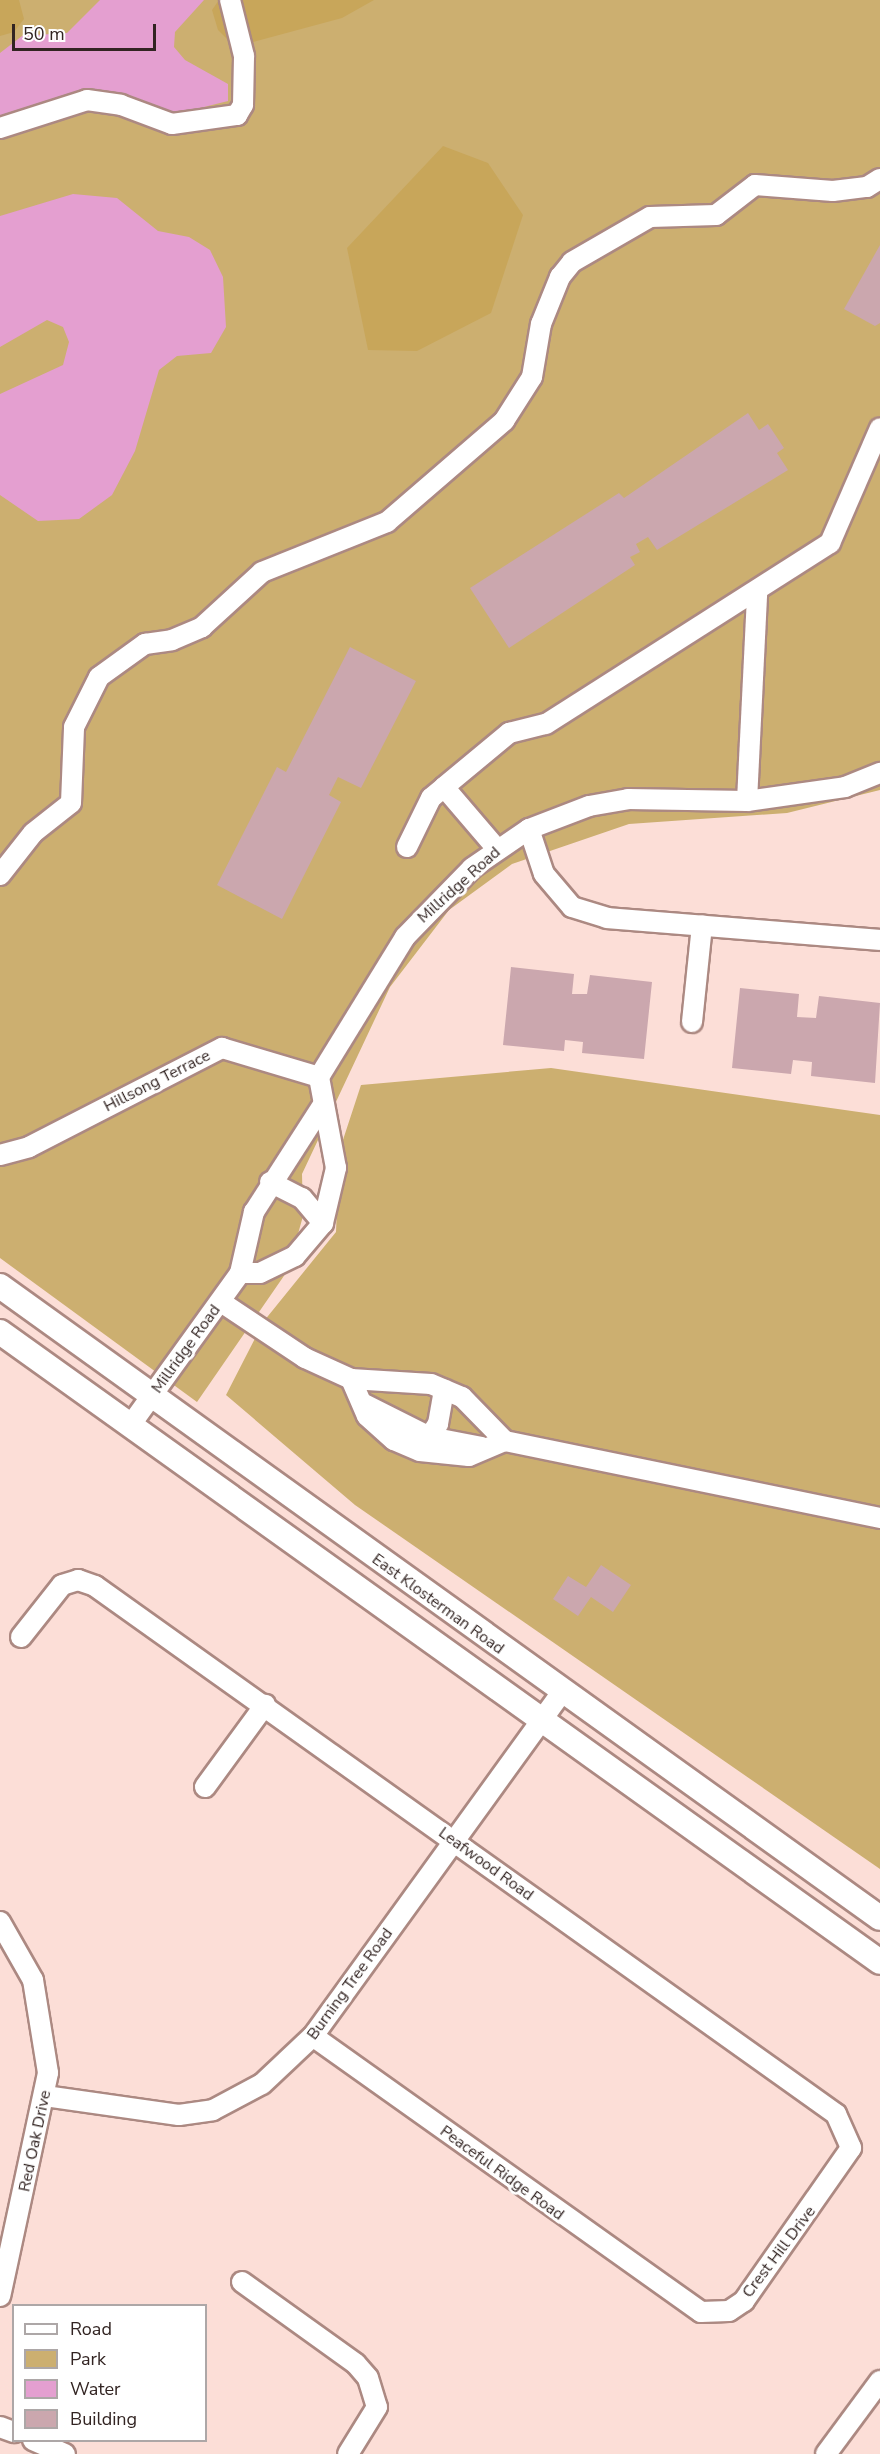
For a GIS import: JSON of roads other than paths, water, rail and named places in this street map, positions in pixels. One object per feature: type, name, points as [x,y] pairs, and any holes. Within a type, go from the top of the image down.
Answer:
[{"type":"main road","name":"East Klosterman Road","points":[[0,1286],[561,1694],[880,1918]]},
{"type":"main road","name":"East Klosterman Road","points":[[0,1332],[132,1423],[880,1962]]},
{"type":"street","points":[[0,128],[87,100],[121,105],[172,124],[237,114],[243,105],[244,56],[230,0]]},
{"type":"street","points":[[0,875],[33,833],[71,803],[74,727],[99,677],[136,648],[202,627],[262,572],[387,522],[504,421],[532,377],[541,324],[560,277],[572,262],[650,217],[716,215],[755,185],[833,191],[880,179]]},
{"type":"street","points":[[407,847],[431,798],[509,733],[546,724],[757,594],[830,543],[856,473],[880,428]]},
{"type":"street","points":[[747,801],[757,594]]},
{"type":"street","name":"Millridge Road","points":[[319,1077],[424,911],[497,849],[529,829],[589,806],[628,799],[747,801],[845,787],[880,773]]},
{"type":"street","points":[[444,787],[497,849]]},
{"type":"street","points":[[529,829],[544,874],[572,907],[607,918],[880,940]]},
{"type":"street","points":[[692,1022],[702,926]]},
{"type":"street","name":"Hillsong Terrace","points":[[0,1155],[29,1147],[222,1048],[319,1077]]},
{"type":"street","points":[[240,1274],[260,1273],[295,1256],[322,1223],[336,1168],[322,1106],[319,1077]]},
{"type":"street","name":"Millridge Road","points":[[132,1423],[240,1274],[254,1212],[270,1182],[322,1106]]},
{"type":"street","points":[[270,1182],[302,1198],[322,1223]]},
{"type":"street","points":[[220,1302],[305,1358],[351,1379],[393,1379],[444,1390],[489,1419],[506,1441]]},
{"type":"street","points":[[351,1379],[364,1404],[367,1416],[394,1440],[425,1444],[469,1456],[482,1447],[506,1441],[880,1518]]},
{"type":"street","points":[[425,1444],[438,1424],[444,1390]]},
{"type":"street","name":"Leafwood Road","points":[[21,1637],[62,1585],[78,1580],[94,1586],[836,2114],[849,2136],[848,2159]]},
{"type":"street","name":"Burning Tree Road","points":[[45,2096],[163,2115],[199,2113],[262,2084],[313,2036],[561,1694]]},
{"type":"street","points":[[205,1787],[265,1706]]},
{"type":"street","name":"Red Oak Drive","points":[[0,1922],[38,1994],[45,2036],[45,2096],[0,2296]]},
{"type":"street","name":"Peaceful Ridge Road","points":[[313,2036],[692,2309]]},
{"type":"street","name":"Crest Hill Drive","points":[[692,2309],[722,2312],[744,2301],[848,2159]]},
{"type":"street","points":[[242,2282],[356,2364],[368,2378],[377,2407],[348,2454]]},
{"type":"street","points":[[826,2454],[880,2381]]},
{"type":"street","points":[[38,2442],[65,2454]]},
{"type":"water","points":[[100,0],[204,0],[175,32],[174,47],[185,60],[228,84],[228,101],[172,115],[120,95],[86,91],[0,118],[0,53],[22,36],[67,33]]},
{"type":"water","points":[[73,194],[117,198],[158,231],[189,237],[210,250],[223,277],[226,327],[211,353],[177,356],[159,370],[135,451],[112,495],[79,519],[38,521],[0,495],[0,394],[63,365],[69,342],[63,327],[47,320],[0,347],[0,216]]}]
